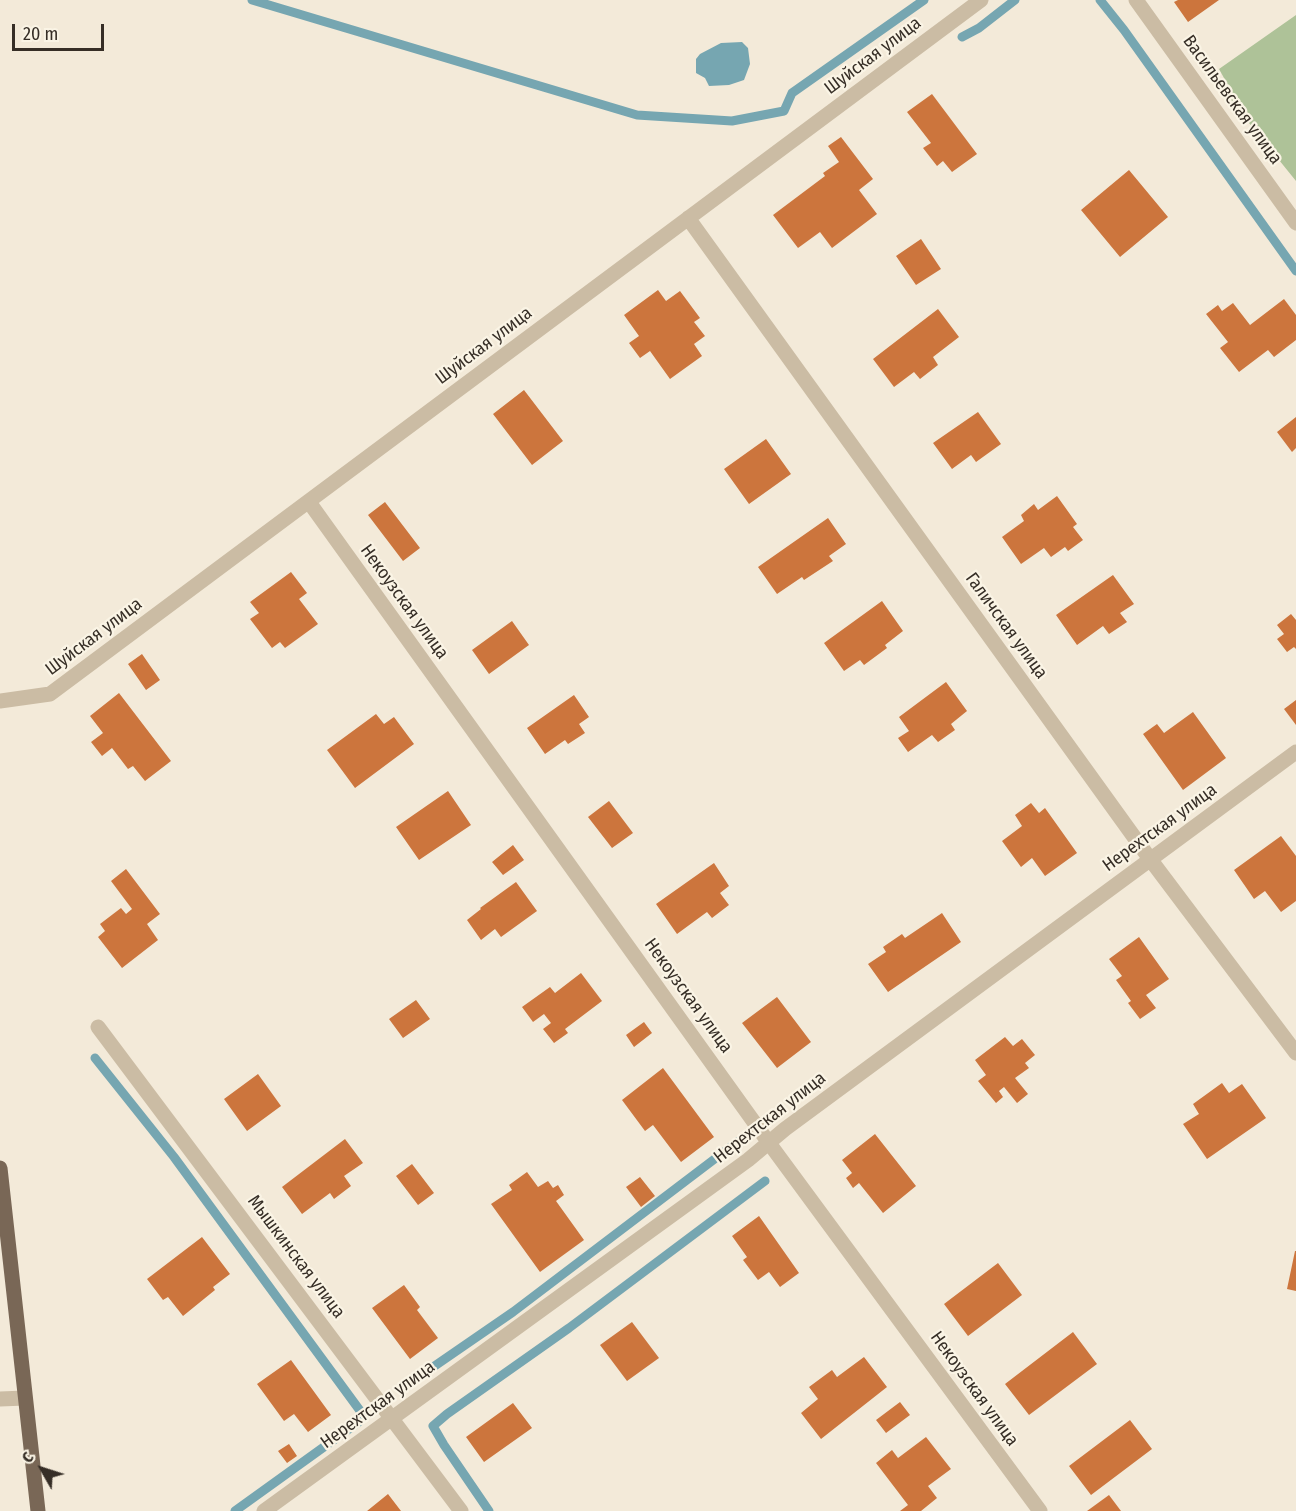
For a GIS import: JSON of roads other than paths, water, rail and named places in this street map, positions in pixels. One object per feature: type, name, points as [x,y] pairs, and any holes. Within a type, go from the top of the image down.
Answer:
[{"type":"main road","points":[[0,1168],[38,1511]]},
{"type":"street","name":"Шуйская улица","points":[[0,701],[50,694],[981,0]]},
{"type":"street","name":"Васильевская улица","points":[[1136,0],[1296,223]]},
{"type":"street","name":"Галичская улица","points":[[688,218],[1150,859],[1296,1053]]},
{"type":"street","name":"Некоузская улица","points":[[309,501],[769,1143],[1040,1511]]},
{"type":"street","name":"Нерехтская улица","points":[[264,1511],[739,1167],[795,1122],[1296,752]]},
{"type":"street","name":"Мышкинская улица","points":[[98,1027],[461,1511]]},
{"type":"street","points":[[0,1400],[25,1398]]},
{"type":"water","points":[[742,42],[748,48],[750,64],[744,80],[729,85],[709,86],[705,78],[696,73],[696,59],[700,54],[721,43]]},
{"type":"waterway","points":[[252,0],[637,115],[732,121],[784,111],[792,93],[924,0]]},
{"type":"waterway","points":[[962,37],[979,28],[1015,0]]},
{"type":"waterway","points":[[1100,0],[1124,30],[1296,271]]},
{"type":"waterway","points":[[95,1058],[174,1157],[361,1412],[360,1421],[235,1511]]},
{"type":"waterway","points":[[407,1385],[513,1312],[737,1142]]},
{"type":"waterway","points":[[489,1511],[433,1426],[569,1328],[765,1181]]}]
